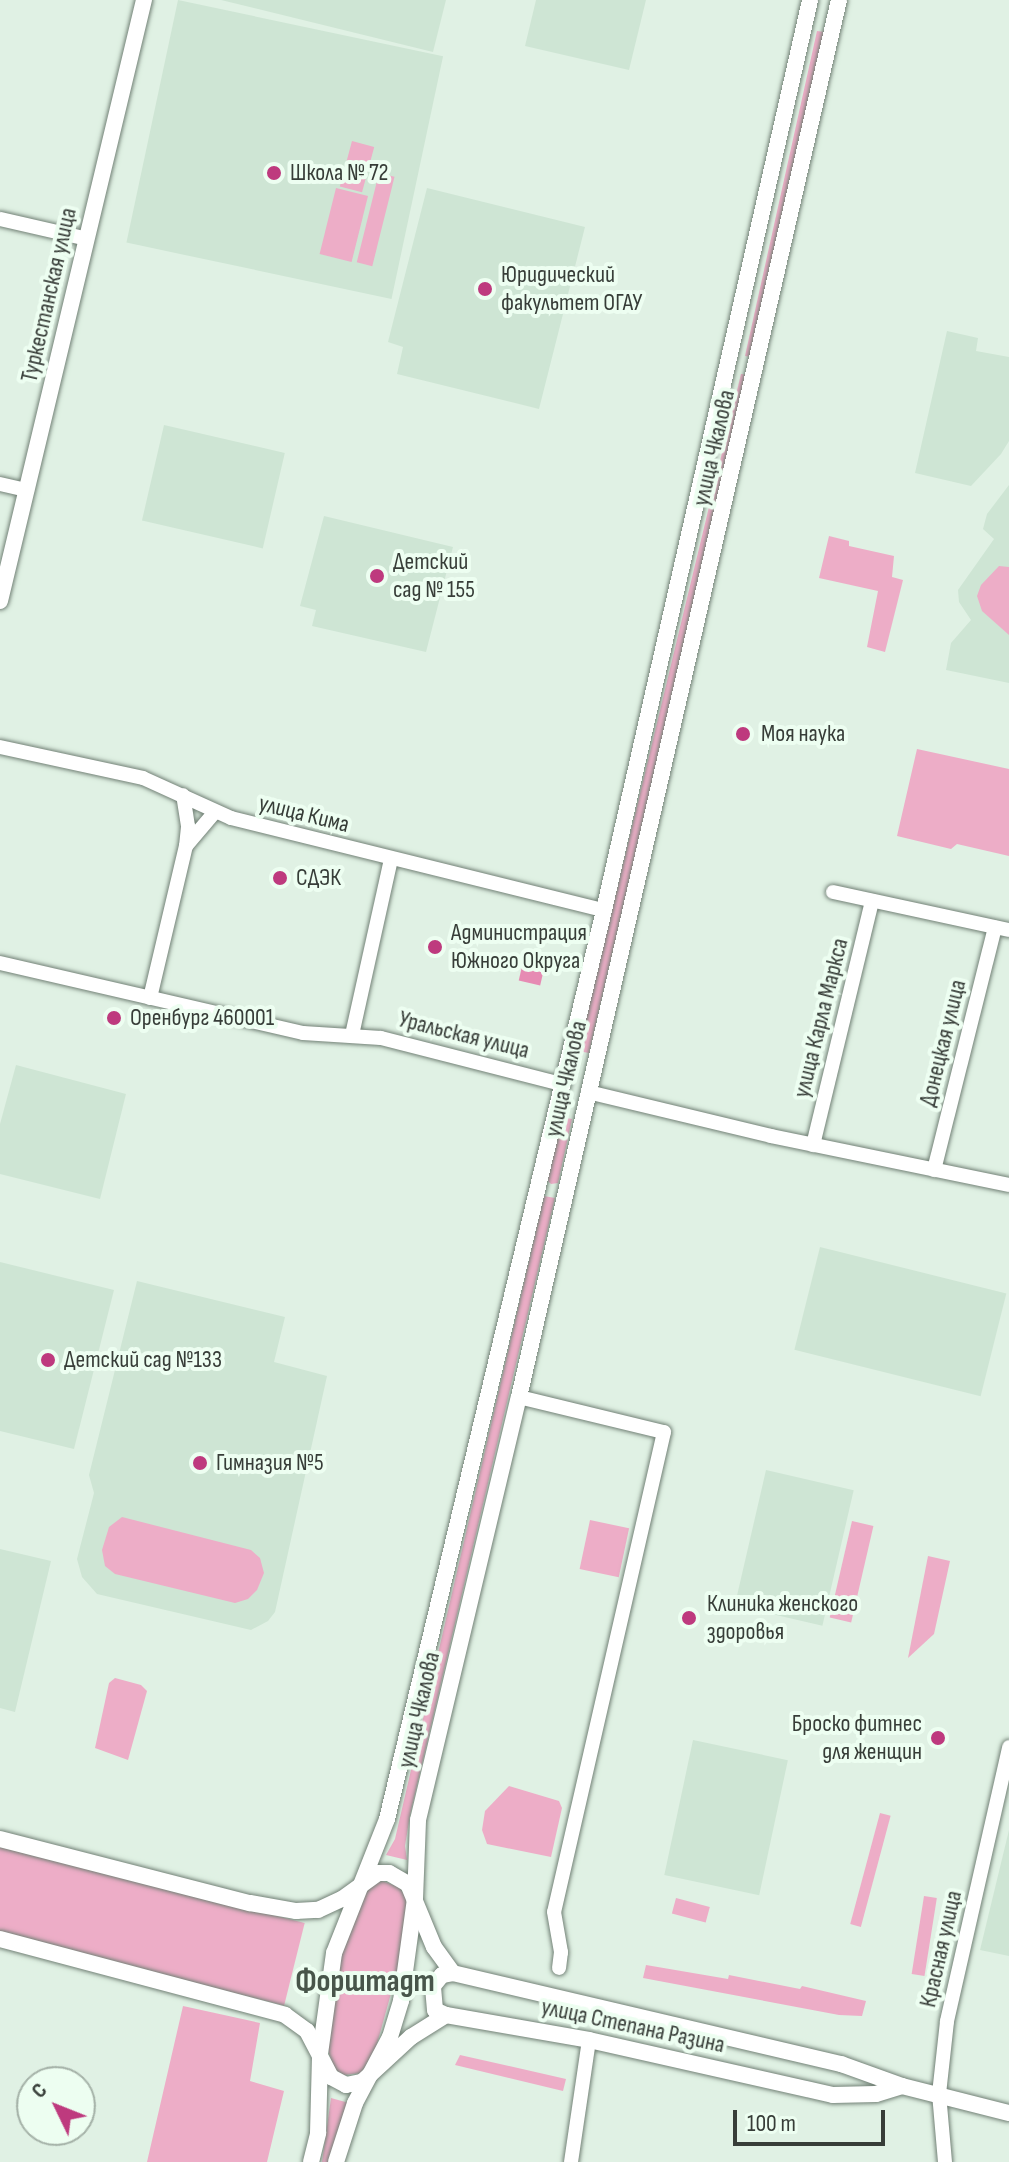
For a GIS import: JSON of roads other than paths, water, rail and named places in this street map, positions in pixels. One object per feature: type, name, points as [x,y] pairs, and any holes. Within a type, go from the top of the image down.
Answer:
[{"type":"main road","name":"Туркестанская улица","points":[[0,601],[144,0]]},
{"type":"main road","name":"улица Чкалова","points":[[311,2162],[320,2107],[320,2054],[334,1953],[387,1819],[604,910],[731,362],[810,0]]},
{"type":"main road","name":"улица Чкалова","points":[[336,2162],[355,2103],[373,2073],[401,2001],[415,1899],[418,1820],[519,1397],[839,0]]},
{"type":"main road","points":[[807,18],[834,23]]},
{"type":"main road","points":[[731,362],[757,367]]},
{"type":"main road","name":"Уральская улица","points":[[561,1084],[588,1092]]},
{"type":"main road","points":[[536,1186],[564,1192]]},
{"type":"main road","points":[[0,1839],[283,1910],[318,1910],[378,1873],[401,1877],[415,1899],[434,1947],[453,1973],[442,1975],[433,1986],[435,2010],[446,2015]]},
{"type":"main road","points":[[0,1939],[285,2015],[307,2031],[325,2069],[338,2083],[354,2085],[373,2073],[411,2037],[446,2015]]},
{"type":"main road","name":"улица Степана Разина","points":[[453,1973],[841,2064],[902,2086],[1009,2113]]},
{"type":"main road","name":"улица Степана Разина","points":[[446,2015],[589,2040],[833,2095],[876,2094],[902,2086]]},
{"type":"street","points":[[0,219],[87,239]]},
{"type":"street","points":[[0,484],[27,490]]},
{"type":"street","name":"улица Кима","points":[[0,747],[125,773],[158,783],[214,813],[604,910]]},
{"type":"street","points":[[150,998],[186,846],[188,826],[183,795]]},
{"type":"street","points":[[186,846],[214,813]]},
{"type":"street","points":[[352,1035],[391,859]]},
{"type":"street","points":[[833,892],[1002,929]]},
{"type":"street","name":"улица Карла Маркса","points":[[813,1145],[872,901]]},
{"type":"street","name":"Донецкая улица","points":[[934,1170],[1002,929]]},
{"type":"street","name":"Уральская улица","points":[[0,963],[303,1033],[381,1038],[561,1084]]},
{"type":"street","name":"Уральская улица","points":[[588,1092],[813,1145],[1009,1185]]},
{"type":"street","points":[[519,1397],[664,1432],[554,1912],[561,1952],[559,1968]]},
{"type":"street","name":"Красная улица","points":[[945,2162],[939,2094],[947,2021],[1009,1747]]},
{"type":"street","points":[[571,2162],[589,2040]]},
{"type":"place","name":"Школа № 72","points":[[274,173]]},
{"type":"place","name":"Юридический факультет ОГАУ","points":[[485,289]]},
{"type":"place","name":"Детский сад № 155","points":[[377,576]]},
{"type":"place","name":"Моя наука","points":[[743,734]]},
{"type":"place","name":"СДЭК","points":[[280,878]]},
{"type":"place","name":"Администрация Южного Округа","points":[[435,947]]},
{"type":"place","name":"Оренбург 460001","points":[[114,1018]]},
{"type":"place","name":"Детский сад №133","points":[[48,1360]]},
{"type":"place","name":"Гимназия №5","points":[[200,1463]]},
{"type":"place","name":"Клиника женского здоровья","points":[[689,1618]]},
{"type":"place","name":"Броско фитнес для женщин","points":[[938,1738]]},
{"type":"district","name":"Форштадт","points":[[365,1982]]}]
